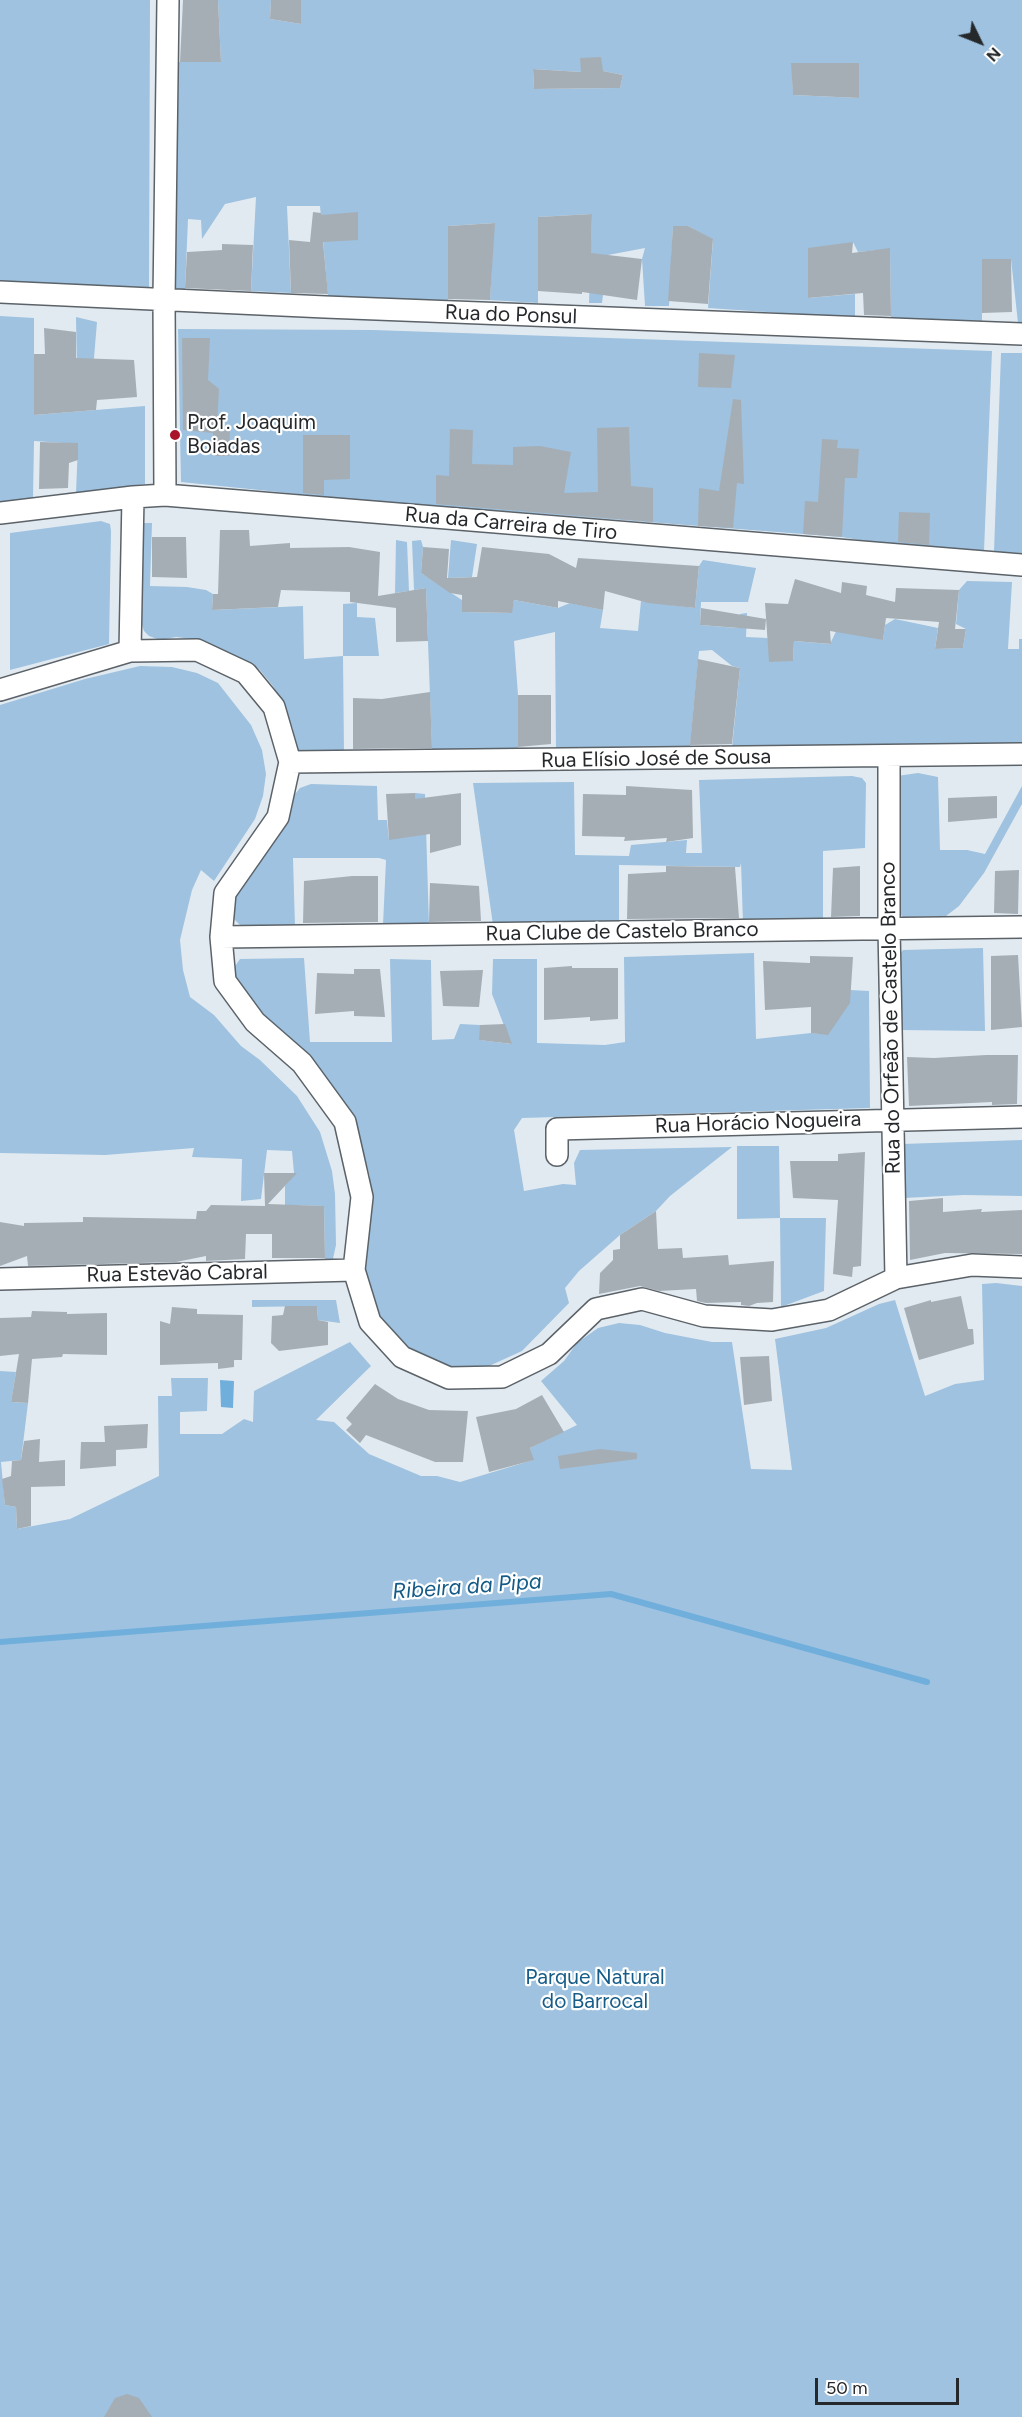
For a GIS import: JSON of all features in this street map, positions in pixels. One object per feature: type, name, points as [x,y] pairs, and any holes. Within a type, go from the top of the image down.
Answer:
[{"type":"street","points":[[165,495],[164,299],[168,0]]},
{"type":"street","name":"Rua do Ponsul","points":[[0,292],[337,308],[1022,334]]},
{"type":"street","name":"Rua da Carreira de Tiro","points":[[0,513],[165,495],[1022,565]]},
{"type":"street","points":[[130,651],[133,497]]},
{"type":"street","points":[[0,690],[130,651],[197,650],[246,673],[274,707],[290,762],[278,817],[225,893],[222,937],[225,981],[255,1022],[302,1063],[345,1122],[362,1197],[354,1270],[370,1322],[402,1357],[449,1378],[502,1377],[549,1354],[596,1309],[642,1299],[704,1316],[772,1320],[829,1310],[896,1278],[972,1265],[1022,1267]]},
{"type":"street","name":"Rua Elísio José de Sousa","points":[[290,762],[1022,754]]},
{"type":"street","name":"Rua do Orfeão de Castelo Branco","points":[[889,757],[889,928],[896,1278]]},
{"type":"street","name":"Rua Clube de Castelo Branco","points":[[222,937],[1022,927]]},
{"type":"street","name":"Rua Horácio Nogueira","points":[[557,1155],[557,1129],[1022,1117]]},
{"type":"street","name":"Rua Estevão Cabral","points":[[0,1279],[354,1270]]},
{"type":"green space","points":[[0,0],[150,0],[149,287],[0,284]]},
{"type":"green space","points":[[218,0],[271,0],[270,19],[301,24],[301,0],[1022,0],[1022,323],[1018,323],[1011,259],[982,259],[982,321],[891,319],[890,249],[858,252],[853,242],[808,298],[855,294],[855,318],[708,308],[713,240],[688,226],[673,226],[669,306],[645,306],[642,259],[645,248],[608,255],[602,303],[589,303],[592,214],[538,217],[538,303],[490,300],[494,223],[448,226],[448,300],[328,297],[320,206],[287,206],[291,293],[251,291],[256,197],[225,204],[202,239],[201,220],[188,219],[185,290],[175,289],[178,62],[221,62]],"holes":[[[792,63],[859,63],[859,98],[793,95]],[[533,69],[603,71],[623,75],[620,88],[534,89]]]},
{"type":"green space","points":[[0,316],[34,318],[34,415],[145,406],[145,484],[76,493],[78,444],[34,441],[33,499],[0,503]]},
{"type":"green space","points":[[76,317],[97,322],[93,370],[77,373]]},
{"type":"green space","points":[[178,329],[373,330],[992,351],[984,551],[893,546],[842,537],[505,511],[435,508],[181,482]]},
{"type":"green space","points":[[1001,353],[1022,353],[1022,553],[994,552]]},
{"type":"green space","points":[[101,521],[110,524],[111,531],[109,644],[10,670],[10,533]]},
{"type":"green space","points":[[142,523],[152,523],[150,586],[206,590],[213,594],[212,610],[303,606],[304,659],[343,656],[344,754],[299,752],[294,748],[293,729],[286,711],[273,686],[259,669],[192,639],[176,637],[160,640],[149,636],[144,631],[141,622]]},
{"type":"green space","points":[[396,540],[407,542],[409,591],[395,593]]},
{"type":"green space","points":[[421,540],[423,547],[421,573],[462,600],[462,612],[511,613],[514,600],[558,608],[570,603],[603,610],[600,628],[638,631],[641,601],[695,608],[699,566],[703,560],[756,568],[748,602],[701,602],[700,625],[737,628],[740,614],[747,613],[746,637],[767,638],[793,661],[794,641],[830,644],[839,625],[883,640],[885,625],[895,619],[938,628],[935,649],[963,648],[966,629],[956,624],[959,590],[967,581],[1012,582],[1008,649],[1019,649],[1019,639],[1022,639],[1022,745],[732,748],[740,668],[732,666],[712,650],[699,651],[690,748],[556,752],[555,632],[514,641],[518,695],[518,749],[432,750],[426,588],[414,590],[412,541]]},
{"type":"green space","points":[[451,540],[477,544],[472,577],[448,578]]},
{"type":"green space","points":[[357,603],[357,617],[375,618],[379,656],[343,656],[343,604]]},
{"type":"green space","points":[[140,666],[172,667],[197,673],[218,683],[251,725],[262,750],[266,774],[263,796],[255,819],[214,881],[201,870],[192,890],[180,940],[183,970],[190,997],[214,1015],[241,1046],[260,1060],[297,1096],[320,1132],[332,1171],[335,1194],[336,1245],[332,1263],[325,1259],[324,1206],[285,1205],[285,1186],[294,1173],[292,1151],[267,1150],[261,1199],[241,1201],[242,1159],[192,1157],[194,1148],[105,1155],[0,1153],[0,705],[85,679]]},
{"type":"green space","points":[[918,773],[938,777],[940,850],[967,850],[985,854],[1022,786],[1022,804],[984,873],[959,906],[946,916],[903,917],[899,913],[897,776]]},
{"type":"green space","points":[[852,776],[862,778],[866,783],[865,848],[823,851],[823,918],[743,923],[741,863],[740,867],[619,865],[619,923],[493,925],[473,783],[574,782],[575,855],[629,856],[631,845],[687,840],[686,853],[702,853],[699,780]]},
{"type":"green space","points":[[311,784],[377,786],[378,820],[387,820],[389,840],[415,793],[425,794],[429,926],[383,925],[386,860],[379,858],[293,858],[295,927],[240,925],[229,914],[233,901],[250,872],[275,841],[291,799],[300,788]]},
{"type":"green space","points":[[983,948],[985,1031],[900,1030],[899,955],[903,950]]},
{"type":"green space","points":[[754,953],[756,1039],[811,1033],[828,1034],[850,990],[869,991],[870,1108],[522,1118],[514,1130],[524,1191],[563,1184],[576,1185],[574,1163],[580,1150],[732,1147],[670,1196],[656,1211],[620,1235],[579,1271],[565,1288],[569,1303],[522,1351],[489,1366],[467,1371],[449,1369],[405,1348],[378,1322],[367,1293],[364,1265],[370,1213],[370,1177],[356,1125],[327,1078],[313,1061],[269,1024],[234,980],[233,969],[240,959],[304,958],[310,1042],[392,1042],[390,959],[431,960],[432,1040],[454,1039],[460,1024],[480,1025],[480,1040],[511,1044],[492,994],[493,959],[537,959],[537,1043],[605,1045],[625,1042],[624,957]]},
{"type":"green space","points":[[1022,1140],[1022,1196],[964,1195],[904,1198],[902,1144]]},
{"type":"green space","points":[[737,1146],[779,1146],[780,1218],[737,1219]]},
{"type":"green space","points":[[780,1218],[826,1218],[824,1291],[781,1307]]},
{"type":"green space","name":"Parque Natural do Barrocal","points":[[982,1284],[1022,1286],[1022,2417],[0,2417],[0,1371],[16,1372],[11,1402],[28,1403],[21,1460],[1,1462],[5,1505],[16,1507],[17,1529],[70,1519],[159,1476],[158,1396],[172,1396],[171,1378],[208,1378],[207,1411],[180,1412],[180,1434],[222,1434],[244,1419],[253,1422],[254,1391],[350,1342],[371,1366],[316,1420],[334,1422],[369,1454],[421,1476],[437,1476],[460,1482],[533,1460],[530,1448],[577,1425],[541,1381],[564,1361],[577,1343],[598,1328],[619,1323],[640,1325],[665,1333],[712,1342],[732,1342],[751,1469],[792,1470],[775,1339],[826,1328],[879,1304],[895,1300],[925,1396],[955,1384],[984,1380]]},
{"type":"green space","points":[[252,1300],[336,1300],[340,1323],[318,1320],[317,1306],[252,1307]]},
{"type":"shaded area","points":[[220,1380],[234,1381],[233,1408],[221,1407]]},
{"type":"building","points":[[183,0],[218,0],[221,62],[180,62]]},
{"type":"building","points":[[271,0],[301,0],[301,24],[270,19]]},
{"type":"building","points":[[601,57],[603,71],[623,75],[620,88],[534,89],[533,69],[581,72],[580,58]]},
{"type":"building","points":[[791,63],[859,63],[859,98],[793,95]]},
{"type":"building","points":[[313,212],[321,213],[321,215],[358,212],[358,240],[323,242],[328,294],[291,293],[289,240],[310,242]]},
{"type":"building","points":[[592,214],[591,253],[642,259],[637,300],[582,292],[582,294],[538,291],[538,217]]},
{"type":"building","points":[[495,223],[490,300],[448,299],[448,226]]},
{"type":"building","points":[[673,226],[688,226],[713,239],[708,304],[668,301]]},
{"type":"building","points":[[853,242],[852,253],[890,248],[891,316],[864,315],[863,293],[808,298],[808,248]]},
{"type":"building","points":[[222,244],[253,245],[251,291],[185,288],[187,252],[222,250]]},
{"type":"building","points":[[982,259],[1011,259],[1012,312],[982,313]]},
{"type":"building","points":[[44,328],[76,332],[76,358],[134,360],[137,397],[97,400],[96,410],[34,415],[34,354],[45,354]]},
{"type":"building","points":[[182,338],[210,338],[208,380],[219,389],[217,426],[230,428],[229,456],[215,456],[213,433],[183,430]]},
{"type":"building","points":[[699,353],[735,355],[731,388],[698,387]]},
{"type":"building","points":[[733,399],[741,400],[744,484],[737,483],[733,528],[698,526],[699,488],[719,491]]},
{"type":"building","points":[[629,427],[631,486],[653,488],[653,522],[436,504],[436,475],[449,476],[450,429],[473,430],[472,464],[513,465],[513,447],[540,446],[571,452],[564,493],[598,492],[597,428]]},
{"type":"building","points":[[303,435],[350,435],[350,479],[324,480],[324,495],[303,493]]},
{"type":"building","points":[[822,439],[838,440],[837,448],[859,449],[857,478],[845,478],[842,537],[803,534],[805,501],[818,502]]},
{"type":"building","points":[[40,442],[78,443],[78,460],[69,463],[68,488],[39,489]]},
{"type":"building","points":[[899,512],[930,513],[929,545],[898,542]]},
{"type":"building","points":[[220,530],[249,530],[250,546],[290,543],[290,548],[349,547],[380,552],[378,596],[426,588],[428,641],[396,642],[396,608],[350,602],[350,592],[281,590],[278,607],[212,610],[213,594],[218,594]]},
{"type":"building","points":[[152,537],[186,537],[187,578],[152,577]]},
{"type":"building","points":[[423,547],[449,549],[447,578],[477,577],[482,547],[549,554],[576,568],[578,558],[699,566],[695,608],[648,603],[605,591],[603,610],[558,601],[558,608],[514,600],[512,613],[462,612],[462,595],[450,593],[421,573]]},
{"type":"building","points":[[795,579],[841,593],[842,582],[867,586],[866,595],[895,602],[896,588],[959,590],[955,629],[966,629],[963,648],[935,649],[939,622],[886,618],[883,640],[830,631],[831,644],[794,641],[793,661],[769,662],[765,603],[788,604]]},
{"type":"building","points":[[701,608],[766,619],[765,630],[700,625]]},
{"type":"building","points":[[698,659],[740,668],[732,744],[690,745]]},
{"type":"building","points":[[430,692],[432,748],[353,749],[353,698],[382,699]]},
{"type":"building","points":[[518,695],[551,695],[551,744],[518,747]]},
{"type":"building","points":[[626,786],[692,790],[693,838],[666,842],[667,838],[624,841],[625,837],[582,836],[583,794],[626,795]]},
{"type":"building","points":[[415,793],[415,799],[461,793],[461,845],[430,853],[430,834],[389,840],[386,794]]},
{"type":"building","points":[[997,796],[997,818],[948,822],[948,798]]},
{"type":"building","points":[[666,866],[735,867],[739,918],[627,919],[628,874],[666,872]]},
{"type":"building","points":[[860,866],[860,916],[831,917],[833,868]]},
{"type":"building","points":[[1019,870],[1018,914],[994,913],[995,871]]},
{"type":"building","points":[[378,876],[378,922],[303,923],[304,881]]},
{"type":"building","points":[[430,883],[479,886],[481,921],[429,922]]},
{"type":"building","points":[[1018,955],[1022,1027],[991,1030],[991,956]]},
{"type":"building","points":[[810,956],[853,957],[850,1003],[828,1035],[811,1033],[811,1007],[765,1010],[763,961],[810,963]]},
{"type":"building","points":[[572,966],[572,968],[618,968],[618,1019],[590,1021],[590,1017],[544,1020],[544,968]]},
{"type":"building","points":[[354,969],[380,969],[385,1017],[354,1016],[354,1011],[315,1014],[317,973],[354,974]]},
{"type":"building","points":[[483,970],[479,1007],[443,1006],[440,971]]},
{"type":"building","points":[[505,1024],[512,1044],[479,1040],[480,1025]]},
{"type":"building","points":[[1018,1055],[1017,1104],[992,1105],[992,1102],[909,1106],[907,1057]]},
{"type":"building","points":[[865,1152],[861,1266],[853,1267],[852,1277],[833,1274],[838,1200],[793,1198],[790,1161],[838,1161],[838,1154]]},
{"type":"building","points":[[264,1173],[297,1173],[268,1204],[324,1206],[325,1258],[272,1258],[272,1234],[246,1234],[245,1259],[206,1261],[206,1256],[176,1262],[28,1266],[27,1256],[0,1266],[0,1222],[24,1226],[24,1223],[83,1222],[83,1217],[196,1219],[197,1211],[206,1211],[211,1205],[265,1206]]},
{"type":"building","points":[[943,1198],[943,1212],[982,1209],[981,1212],[1022,1210],[1022,1254],[945,1253],[910,1260],[909,1201]]},
{"type":"building","points":[[656,1211],[658,1249],[682,1248],[683,1258],[728,1255],[729,1265],[774,1261],[773,1302],[749,1306],[741,1305],[741,1302],[706,1303],[697,1301],[696,1289],[659,1291],[640,1286],[599,1294],[600,1273],[613,1260],[613,1250],[620,1249],[620,1235]]},
{"type":"building","points":[[961,1296],[968,1329],[973,1329],[974,1344],[919,1360],[904,1308],[931,1300],[931,1302]]},
{"type":"building","points":[[285,1306],[317,1306],[318,1320],[328,1322],[328,1345],[279,1351],[271,1343],[272,1316],[283,1315]]},
{"type":"building","points":[[172,1307],[197,1309],[197,1314],[243,1315],[242,1360],[234,1360],[234,1367],[218,1369],[218,1363],[160,1365],[160,1321],[170,1324]]},
{"type":"building","points":[[32,1311],[67,1312],[67,1314],[107,1313],[107,1355],[63,1354],[62,1357],[32,1359],[28,1403],[11,1402],[19,1354],[0,1356],[0,1318],[31,1317]]},
{"type":"building","points":[[769,1356],[772,1401],[744,1405],[740,1357]]},
{"type":"building","points":[[375,1384],[398,1399],[429,1410],[468,1411],[463,1462],[435,1462],[366,1435],[360,1443],[346,1430],[352,1424],[346,1418]]},
{"type":"building","points":[[542,1395],[564,1432],[530,1448],[534,1460],[489,1472],[476,1417],[516,1409]]},
{"type":"building","points":[[148,1424],[147,1448],[116,1450],[116,1466],[80,1469],[81,1442],[105,1442],[104,1426]]},
{"type":"building","points":[[40,1439],[39,1462],[65,1460],[65,1486],[31,1487],[31,1526],[17,1529],[16,1507],[5,1505],[2,1479],[11,1476],[12,1461],[21,1460],[24,1441]]},
{"type":"building","points":[[600,1449],[637,1453],[637,1459],[560,1469],[558,1456]]},
{"type":"building","points":[[127,2394],[139,2398],[152,2417],[104,2417],[115,2398]]},
{"type":"waterway","name":"Ribeira da Pipa","points":[[0,1642],[611,1594],[927,1682]]},
{"type":"place","name":"Prof. Joaquim Boiadas","points":[[175,435]]}]
